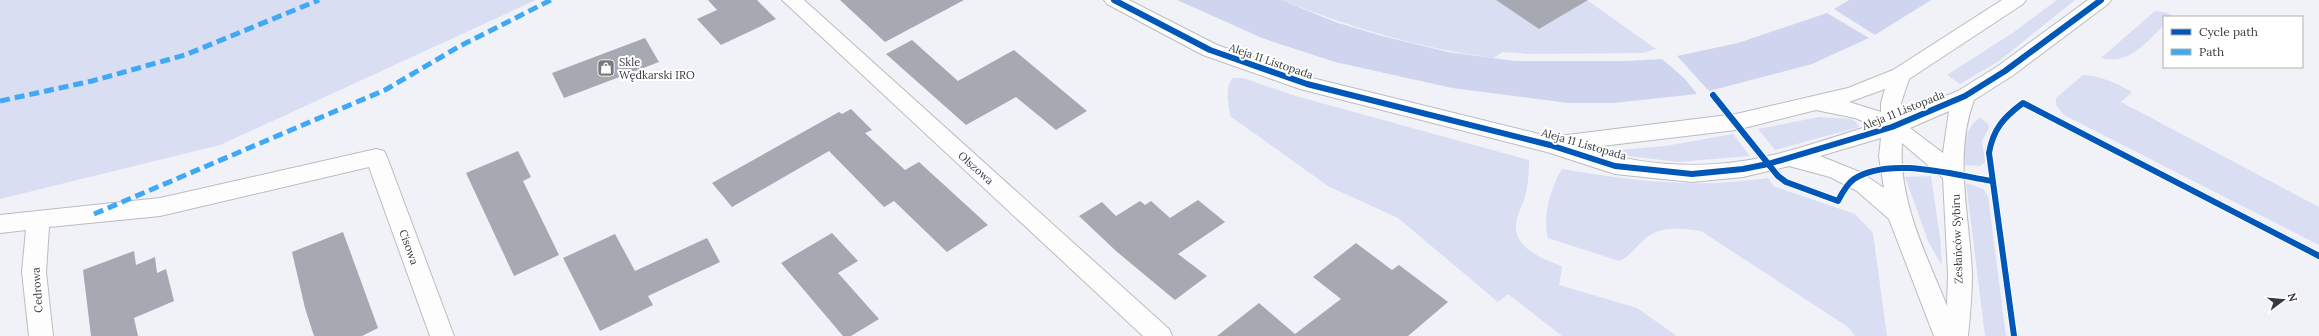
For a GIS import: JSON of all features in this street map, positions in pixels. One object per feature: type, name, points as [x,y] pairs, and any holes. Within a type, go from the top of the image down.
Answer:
[{"type":"street","name":"Olszowa","points":[[792,0],[1160,336]]},
{"type":"street","name":"Aleja 11 Listopada","points":[[1114,0],[1210,50],[1307,84],[1550,145],[1615,166],[1692,174],[1743,169],[1789,159],[1892,127],[1964,96],[2005,71],[2101,0]]},
{"type":"street","name":"Aleja 11 Listopada","points":[[1550,145],[1736,122],[1811,106],[1853,94],[1900,75],[2016,0]]},
{"type":"street","points":[[1900,75],[1891,103],[1892,127],[1890,157],[1899,215],[1946,336]]},
{"type":"street","name":"Zesłańców Sybiru","points":[[1956,336],[1960,276],[1954,175],[1955,121],[1958,108],[1964,96]]},
{"type":"street","name":"Aleja 11 Listopada","points":[[1811,106],[1846,108],[1860,112],[1892,127],[1911,137],[1954,175]]},
{"type":"street","name":"Cisowa","points":[[38,220],[160,207],[376,157],[442,336]]},
{"type":"street","points":[[1789,159],[1819,163],[1854,179],[1878,194],[1899,215]]},
{"type":"street","points":[[0,224],[38,220]]},
{"type":"street","name":"Cedrowa","points":[[38,220],[34,272],[41,336]]},
{"type":"shaded area","points":[[0,0],[536,0],[220,145],[0,199]]},
{"type":"shaded area","points":[[1177,0],[1282,0],[1335,22],[1382,36],[1448,52],[1515,61],[1626,61],[1662,59],[1684,78],[1697,94],[1613,103],[1568,103],[1452,88],[1335,62],[1262,38]]},
{"type":"shaded area","points":[[1282,0],[1496,0],[1539,29],[1587,0],[1656,49],[1643,53],[1528,54],[1503,52],[1493,58],[1439,49],[1386,36]]},
{"type":"shaded area","points":[[1849,0],[1931,0],[1875,35],[1834,9]]},
{"type":"shaded area","points":[[2057,0],[2075,0],[1999,61],[1960,84],[1947,75],[2014,32]]},
{"type":"shaded area","points":[[2155,11],[2167,13],[2173,16],[2163,16],[2163,26],[2136,51],[2120,58],[2101,58]]},
{"type":"shaded area","points":[[1827,13],[1869,38],[1812,64],[1709,91],[1677,56],[1738,43]]},
{"type":"shaded area","points":[[2083,75],[2102,78],[2132,92],[2121,102],[2319,207],[2319,245],[2064,115],[2056,105],[2056,98]]},
{"type":"shaded area","points":[[1233,78],[1243,78],[1292,95],[1529,160],[1524,200],[1516,223],[1517,234],[1520,241],[1540,257],[1562,266],[1559,285],[1637,308],[1677,336],[1562,336],[1508,294],[1498,302],[1398,218],[1328,186],[1230,116],[1228,91],[1230,82]]},
{"type":"shaded area","points":[[1819,117],[1851,119],[1855,121],[1859,127],[1775,150],[1758,129]]},
{"type":"shaded area","points":[[1979,118],[1988,124],[1989,128],[1982,141],[1985,162],[1981,166],[1965,165],[1965,145],[1967,134]]},
{"type":"shaded area","points":[[1733,134],[1750,156],[1677,162],[1613,154],[1618,150],[1665,146]]},
{"type":"shaded area","points":[[1562,169],[1614,177],[1665,182],[1715,183],[1768,178],[1773,186],[1855,214],[1873,233],[1887,336],[1855,336],[1848,327],[1701,231],[1669,229],[1657,231],[1643,240],[1628,256],[1619,261],[1548,238],[1546,221],[1549,202],[1554,184]]},
{"type":"shaded area","points":[[1931,176],[1940,238],[1942,266],[1928,241],[1905,177]]},
{"type":"shaded area","points":[[1966,183],[1983,189],[1988,196],[2006,336],[1985,336]]},
{"type":"building","points":[[708,0],[757,0],[776,19],[721,45],[697,19],[717,10]]},
{"type":"building","points":[[840,0],[964,0],[885,42]]},
{"type":"building","points":[[1496,0],[1588,0],[1539,29]]},
{"type":"building","name":"Skle Wędkarski IRO","points":[[645,38],[659,62],[564,98],[552,73]]},
{"type":"building","points":[[912,40],[958,81],[1014,50],[1087,111],[1056,130],[1016,97],[966,125],[886,54]]},
{"type":"building","points":[[851,109],[872,130],[865,133],[905,170],[919,162],[988,225],[947,252],[894,201],[884,207],[829,151],[732,207],[712,183],[839,112],[842,114]]},
{"type":"building","points":[[518,151],[531,177],[523,181],[559,255],[514,276],[466,173]]},
{"type":"building","points":[[1198,200],[1225,222],[1178,254],[1207,276],[1175,300],[1116,251],[1079,216],[1102,202],[1116,216],[1140,201],[1145,205],[1151,201],[1170,218]]},
{"type":"building","points":[[343,232],[378,328],[362,336],[314,336],[305,308],[292,252]]},
{"type":"building","points":[[832,233],[858,261],[838,273],[879,319],[851,336],[843,336],[781,263]]},
{"type":"building","points":[[615,234],[635,271],[707,238],[720,262],[648,296],[653,305],[600,331],[563,258]]},
{"type":"building","points":[[1356,243],[1392,270],[1399,265],[1448,302],[1408,336],[1217,336],[1259,303],[1295,334],[1341,299],[1313,277]]},
{"type":"building","points":[[134,251],[136,265],[155,257],[157,273],[166,269],[174,301],[134,318],[138,336],[91,336],[83,270]]},
{"type":"marked path","points":[[0,101],[92,81],[185,55],[319,0]]},
{"type":"marked path","points":[[94,214],[385,90],[460,46],[551,0]]},
{"type":"cycle path","points":[[1114,0],[1210,50],[1307,84],[1550,145],[1615,166],[1692,174],[1743,169],[1768,164],[1892,127],[1965,96],[2005,71],[2101,0]]},
{"type":"cycle path","points":[[1713,95],[1778,176],[1786,182],[1838,201],[1851,181],[1867,173],[1883,169],[1941,172],[1992,181]]},
{"type":"cycle path","points":[[2014,336],[1989,153],[1993,136],[2000,124],[2009,114],[2023,103],[2319,256]]},
{"type":"place","name":"Skle Wędkarski IRO","points":[[606,68]]}]
